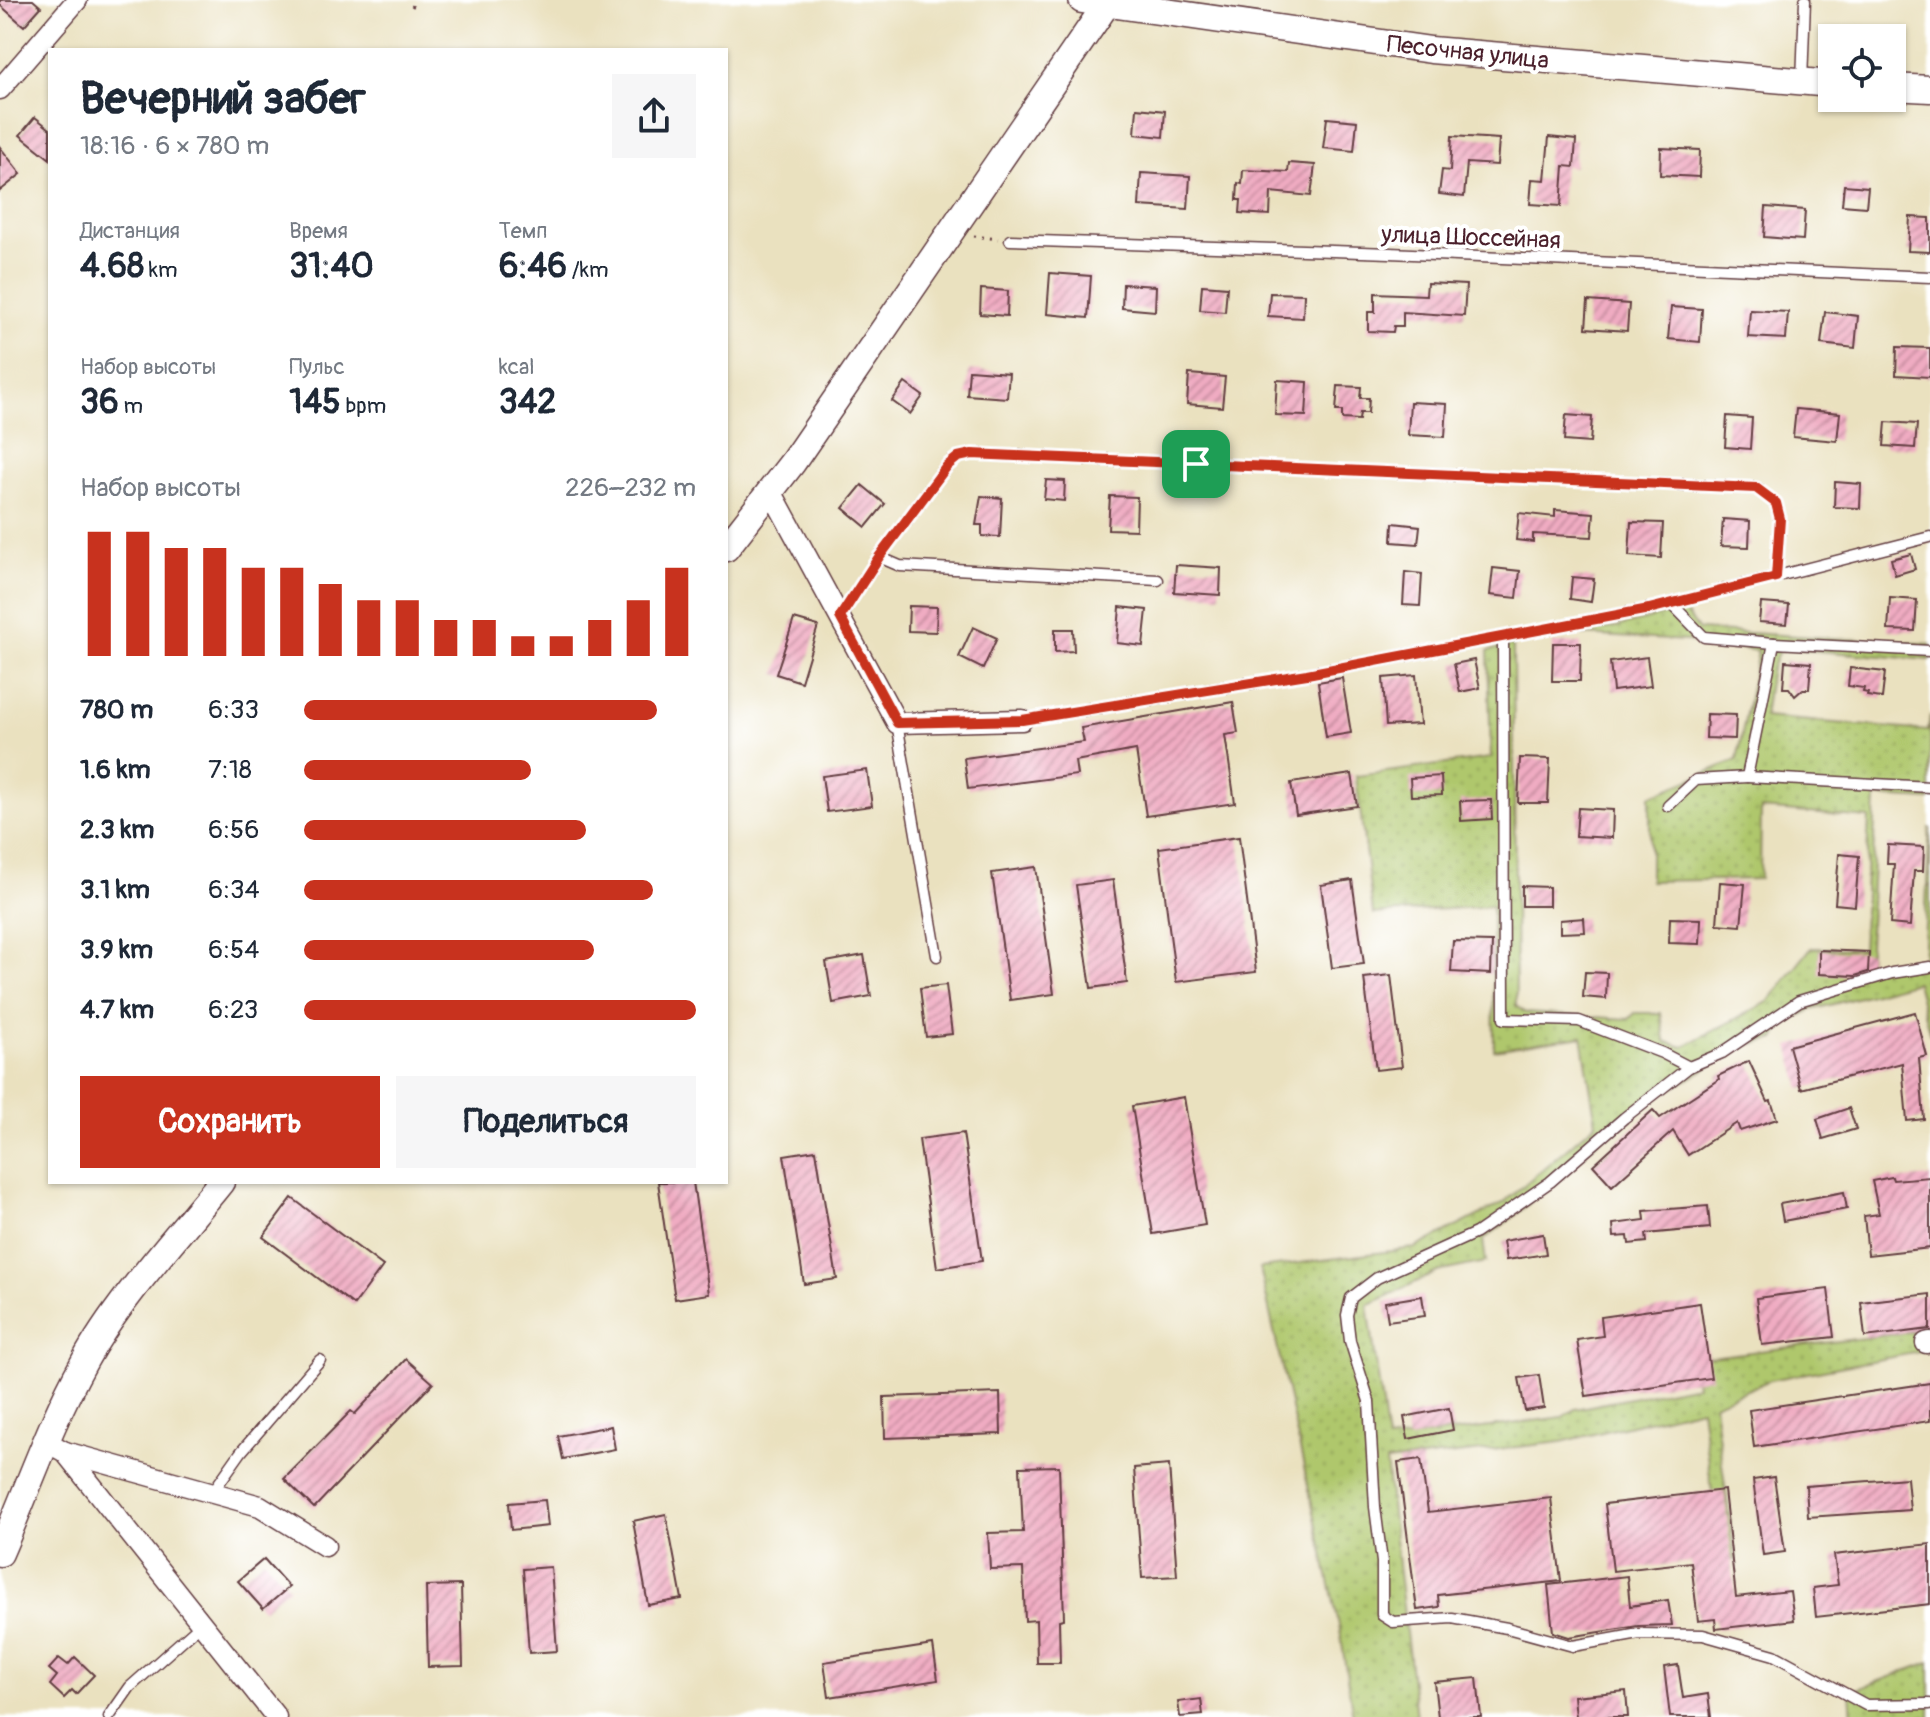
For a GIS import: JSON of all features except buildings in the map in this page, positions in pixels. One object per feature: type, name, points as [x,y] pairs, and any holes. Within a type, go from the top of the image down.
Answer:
[{"type":"street","points":[[0,89],[77,0]]},
{"type":"street","points":[[728,545],[771,491],[950,233],[1094,2]]},
{"type":"street","name":"Песочная улица","points":[[1094,2],[1431,50],[1818,83]]},
{"type":"street","points":[[1906,88],[1930,89]]},
{"type":"street","points":[[771,491],[897,723],[1022,720]]},
{"type":"street","points":[[0,1553],[55,1446],[84,1360],[119,1310],[219,1184]]},
{"type":"street","points":[[55,1446],[260,1506],[325,1546]]},
{"type":"street","points":[[55,1446],[276,1717]]},
{"type":"lane","points":[[1802,82],[1805,0]]},
{"type":"lane","name":"улица Шоссейная","points":[[1010,240],[1930,277]]},
{"type":"lane","points":[[840,617],[879,557],[947,466],[958,457],[972,454],[1756,488],[1776,503],[1780,519],[1776,577]]},
{"type":"lane","points":[[1022,720],[1307,674],[1503,637],[1671,603],[1930,537]]},
{"type":"lane","points":[[879,557],[900,566],[1158,580]]},
{"type":"lane","points":[[1671,603],[1704,637],[1930,651]]},
{"type":"lane","points":[[1503,637],[1504,1019],[1579,1021],[1662,1053],[1689,1067]]},
{"type":"lane","points":[[1747,777],[1774,643]]},
{"type":"lane","points":[[897,723],[937,956]]},
{"type":"lane","points":[[1668,806],[1696,780],[1747,777],[1930,787]]},
{"type":"lane","points":[[1930,967],[1892,973],[1799,1001],[1722,1053],[1689,1067],[1550,1182],[1476,1233],[1377,1278],[1351,1298],[1347,1315],[1350,1341],[1369,1401],[1375,1507],[1382,1562],[1382,1615],[1393,1622],[1452,1618],[1507,1628],[1573,1646],[1639,1634],[1703,1635],[1774,1655],[1866,1705],[1930,1704]]},
{"type":"lane","points":[[212,1493],[241,1452],[320,1360]]},
{"type":"lane","points":[[109,1717],[130,1687],[201,1624]]},
{"type":"path","points":[[412,7],[416,0]]},
{"type":"path","points":[[950,233],[1010,240]]},
{"type":"green space","points":[[1684,610],[1699,630],[1930,644],[1930,660],[1780,648],[1770,673],[1764,717],[1928,731],[1930,715],[1930,800],[1876,797],[1868,969],[1923,963],[1930,827],[1930,1035],[1916,982],[1811,1010],[1784,1024],[1775,1039],[1747,1045],[1626,1115],[1516,1215],[1483,1240],[1486,1262],[1437,1272],[1368,1305],[1387,1441],[1562,1417],[1575,1409],[1697,1385],[1693,1359],[1930,1330],[1930,1350],[1770,1380],[1714,1404],[1735,1560],[1721,1561],[1701,1408],[1561,1442],[1386,1462],[1416,1717],[1353,1717],[1340,1630],[1260,1268],[1415,1248],[1503,1203],[1596,1123],[1582,1036],[1494,1050],[1492,906],[1373,914],[1356,776],[1491,758],[1488,651],[1513,645],[1516,1006],[1526,1013],[1629,1019],[1635,1013],[1661,1013],[1665,1041],[1683,1047],[1768,1002],[1811,948],[1862,949],[1869,818],[1761,809],[1760,879],[1650,881],[1650,796],[1737,760],[1758,651],[1687,641],[1583,635]]},
{"type":"green space","points":[[1930,1662],[1930,1717],[1852,1717],[1850,1692]]},
{"type":"route","points":[[972,454],[1196,464],[1756,488],[1776,503],[1780,519],[1776,577],[1649,609],[1307,674],[1022,720],[897,723],[840,617],[879,557],[947,466],[958,457],[972,454]]}]
